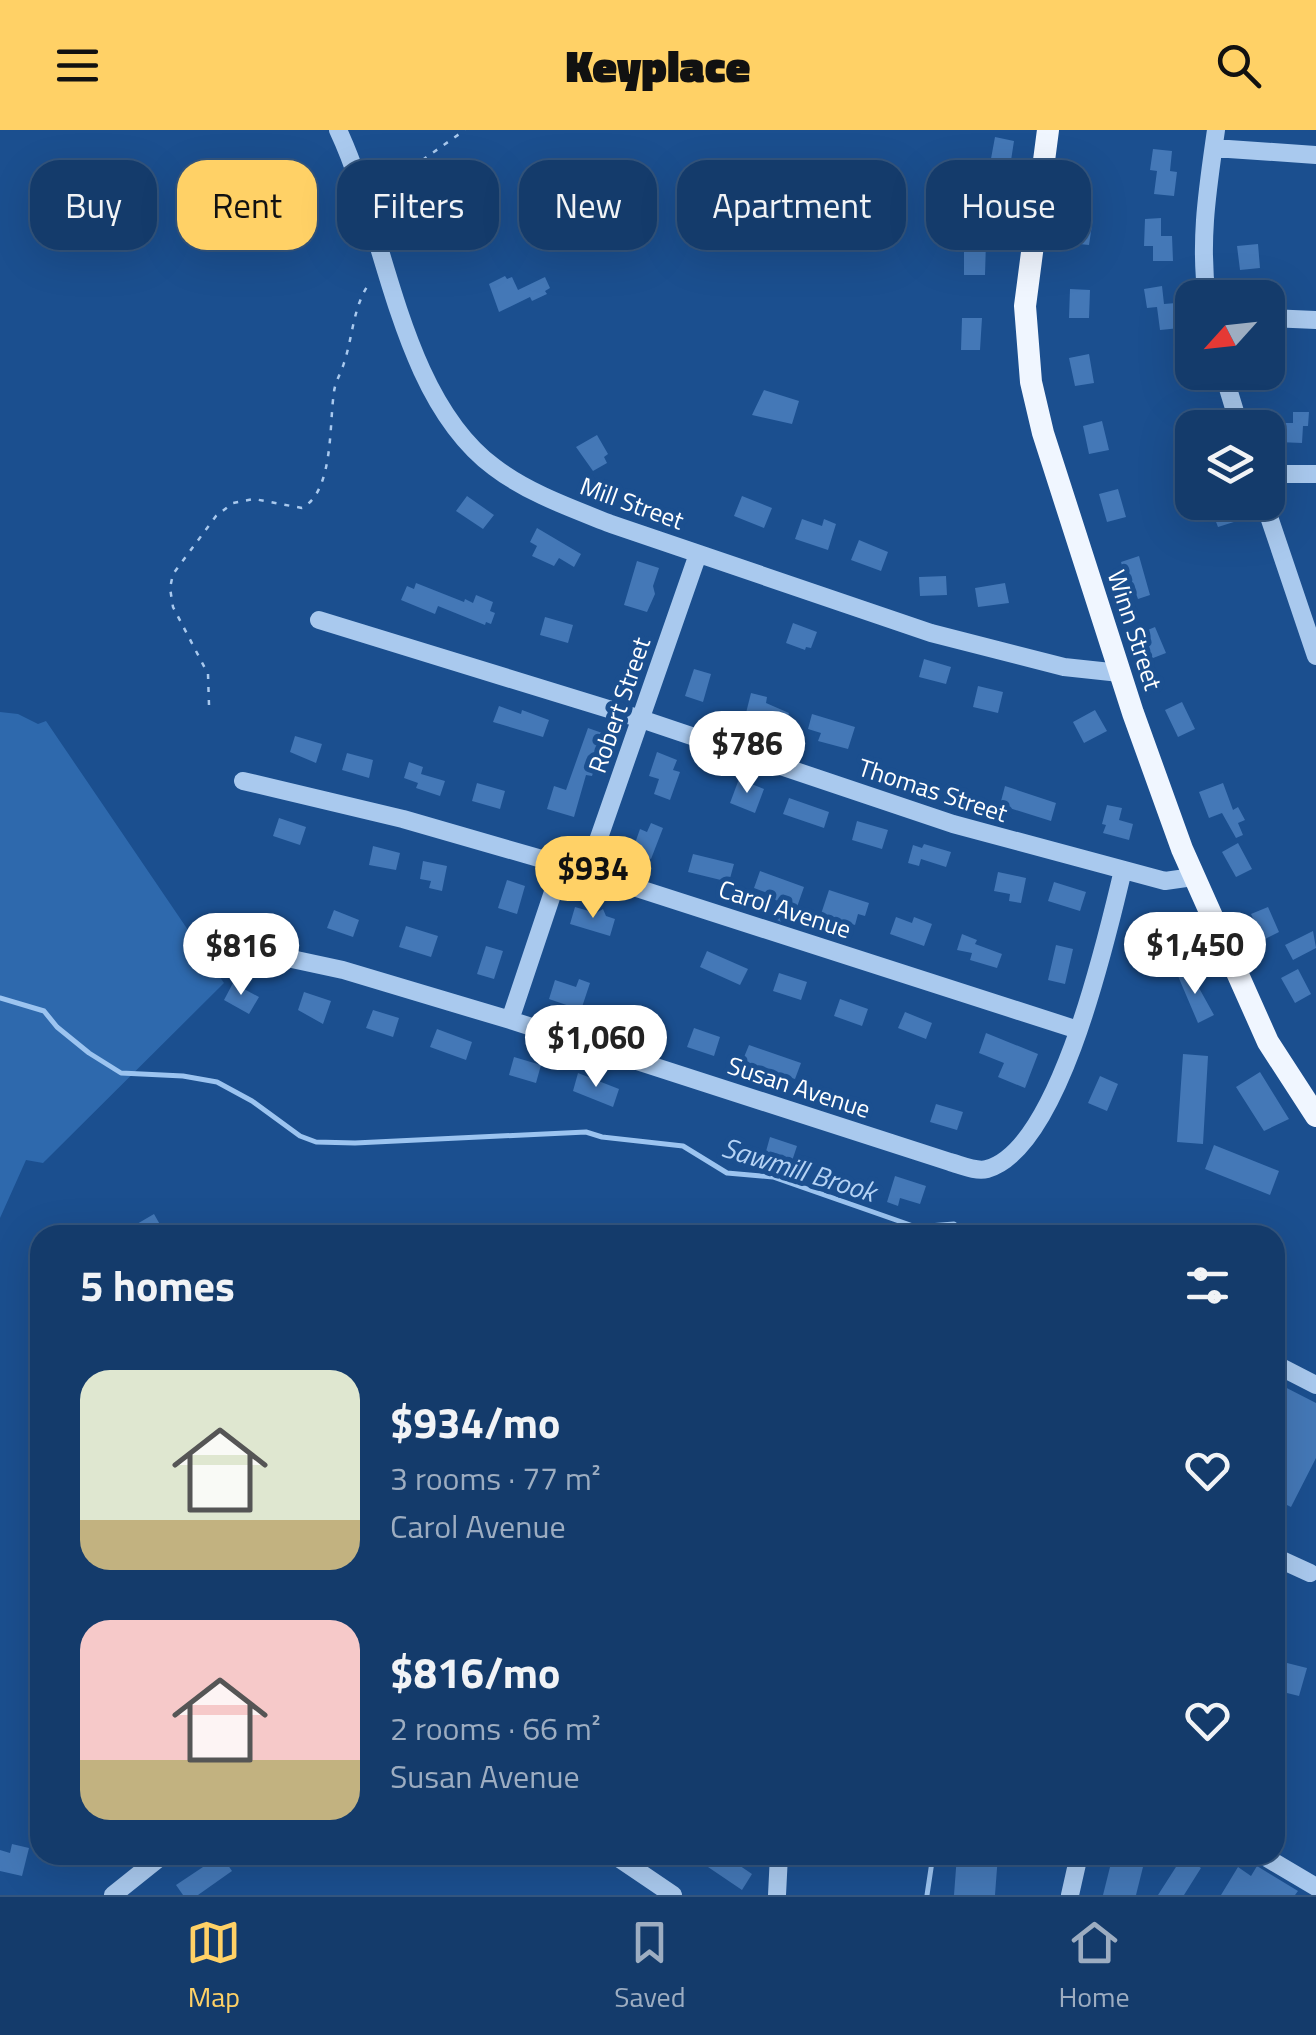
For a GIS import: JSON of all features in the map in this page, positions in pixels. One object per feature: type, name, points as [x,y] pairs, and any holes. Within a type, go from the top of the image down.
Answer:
[{"type":"main road","name":"Winn Street","points":[[1048,130],[1026,287],[1028,365],[1043,433],[1170,821],[1268,1042],[1316,1116]]},
{"type":"street","name":"Mill Street","points":[[338,130],[350,160]]},
{"type":"street","points":[[1205,280],[1203,222],[1215,139],[1316,155]]},
{"type":"street","name":"Mill Street","points":[[382,250],[417,358],[435,398],[454,427],[506,476],[567,507],[931,633],[1074,669],[1120,673]]},
{"type":"street","points":[[1285,319],[1316,320]]},
{"type":"street","points":[[1285,474],[1316,474]]},
{"type":"street","points":[[1270,520],[1316,656]]},
{"type":"street","name":"Robert Street","points":[[587,872],[698,554]]},
{"type":"street","name":"Thomas Street","points":[[318,620],[641,719],[939,820],[1169,882],[1193,877]]},
{"type":"street","name":"Carol Avenue","points":[[244,781],[403,819],[587,872],[1078,1030]]},
{"type":"street","points":[[510,1020],[562,865]]},
{"type":"street","points":[[1078,1030],[1098,970],[1123,870]]},
{"type":"street","name":"Susan Avenue","points":[[250,950],[343,970],[950,1162],[986,1169],[1010,1154],[1040,1118],[1078,1030]]},
{"type":"street","points":[[1285,1369],[1316,1385]]},
{"type":"street","points":[[1285,1560],[1314,1569]]},
{"type":"street","points":[[113,1895],[150,1865]]},
{"type":"street","points":[[629,1865],[673,1895]]},
{"type":"street","points":[[777,1895],[778,1865]]},
{"type":"street","points":[[1070,1895],[1077,1865]]},
{"type":"street","points":[[1279,1865],[1316,1887]]},
{"type":"path","points":[[423,160],[465,130]]},
{"type":"path","points":[[209,705],[208,674],[173,607],[170,588],[174,574],[220,512],[233,503],[254,499],[302,508],[314,500],[331,436],[334,388],[359,302],[370,282],[389,272]]},
{"type":"shaded area","points":[[0,712],[18,714],[38,724],[46,721],[224,983],[43,1163],[26,1160],[0,1218]]},
{"type":"building","points":[[995,137],[1014,141],[1011,160],[991,160]]},
{"type":"building","points":[[1153,149],[1172,151],[1170,171],[1177,172],[1174,196],[1154,194],[1157,171],[1150,170]]},
{"type":"building","points":[[1161,218],[1161,236],[1172,236],[1173,261],[1153,261],[1153,246],[1144,246],[1145,219]]},
{"type":"building","points":[[1258,244],[1260,268],[1240,270],[1237,246]]},
{"type":"building","points":[[964,250],[986,250],[985,275],[964,275]]},
{"type":"building","points":[[512,277],[518,290],[545,277],[550,288],[545,291],[547,294],[532,301],[530,297],[499,312],[489,284]]},
{"type":"building","points":[[1162,286],[1164,304],[1175,303],[1175,328],[1160,330],[1157,307],[1147,308],[1144,289]]},
{"type":"building","points":[[1070,289],[1090,290],[1089,318],[1069,318]]},
{"type":"building","points":[[962,318],[982,318],[980,350],[961,350]]},
{"type":"building","points":[[1089,354],[1094,383],[1075,386],[1069,358]]},
{"type":"building","points":[[764,390],[799,401],[792,424],[752,415]]},
{"type":"building","points":[[1293,412],[1309,412],[1302,443],[1285,442],[1285,423],[1293,423]]},
{"type":"building","points":[[1102,421],[1109,450],[1089,454],[1083,426]]},
{"type":"building","points":[[597,435],[608,454],[604,457],[607,463],[593,471],[576,447]]},
{"type":"building","points":[[1118,489],[1126,517],[1107,522],[1099,494]]},
{"type":"building","points":[[467,496],[494,515],[483,529],[456,511]]},
{"type":"building","points":[[742,496],[772,508],[764,528],[734,516]]},
{"type":"building","points":[[802,519],[822,526],[824,519],[836,524],[828,550],[795,539]]},
{"type":"building","points":[[1215,520],[1237,520],[1237,521],[1218,527]]},
{"type":"building","points":[[537,528],[581,554],[574,567],[559,558],[554,566],[532,556],[537,546],[530,542]]},
{"type":"building","points":[[859,540],[888,552],[881,571],[851,560]]},
{"type":"building","points":[[1139,556],[1150,595],[1138,599],[1135,591],[1129,592],[1121,562]]},
{"type":"building","points":[[637,561],[659,568],[647,612],[624,605]]},
{"type":"building","points":[[946,576],[947,595],[920,596],[919,577]]},
{"type":"building","points":[[416,583],[464,602],[465,599],[473,603],[476,595],[493,602],[491,624],[438,606],[435,614],[401,600],[407,586],[414,589]]},
{"type":"building","points":[[1005,583],[1009,603],[978,607],[975,588]]},
{"type":"building","points":[[545,617],[573,625],[568,643],[540,635]]},
{"type":"building","points":[[793,623],[817,632],[811,648],[805,650],[786,643]]},
{"type":"building","points":[[1155,627],[1166,653],[1148,660],[1138,634]]},
{"type":"building","points":[[924,659],[951,667],[946,684],[919,677]]},
{"type":"building","points":[[694,669],[711,674],[703,702],[685,696]]},
{"type":"building","points":[[978,686],[1003,692],[998,713],[973,707]]},
{"type":"building","points":[[751,693],[767,697],[766,703],[789,713],[784,732],[745,717]]},
{"type":"building","points":[[1182,702],[1195,729],[1178,737],[1165,710]]},
{"type":"building","points":[[499,706],[549,720],[543,737],[493,722]]},
{"type":"building","points":[[1095,710],[1107,731],[1084,743],[1073,722]]},
{"type":"building","points":[[812,714],[855,727],[848,749],[818,741],[821,733],[808,729]]},
{"type":"building","points":[[588,728],[605,734],[592,776],[586,775],[574,817],[547,809],[554,786],[566,790]]},
{"type":"building","points":[[295,736],[322,744],[316,763],[290,752]]},
{"type":"building","points":[[657,752],[677,760],[673,770],[680,772],[670,800],[654,794],[659,779],[649,776]]},
{"type":"building","points":[[347,753],[373,760],[369,778],[342,770]]},
{"type":"building","points":[[409,762],[423,767],[421,774],[445,781],[440,796],[416,788],[418,783],[404,778]]},
{"type":"building","points":[[739,779],[764,789],[755,813],[730,803]]},
{"type":"building","points":[[477,783],[505,791],[500,809],[472,801]]},
{"type":"building","points":[[1223,783],[1233,810],[1238,807],[1245,820],[1238,823],[1243,835],[1236,838],[1222,813],[1209,818],[1199,792]]},
{"type":"building","points":[[1005,786],[1056,803],[1051,821],[1000,805]]},
{"type":"building","points":[[789,798],[829,812],[824,828],[783,814]]},
{"type":"building","points":[[1107,805],[1122,808],[1119,820],[1133,824],[1129,840],[1103,833]]},
{"type":"building","points":[[279,818],[306,827],[300,845],[273,836]]},
{"type":"building","points":[[857,821],[888,830],[882,849],[852,840]]},
{"type":"building","points":[[651,823],[663,828],[651,859],[632,852],[640,829],[647,832]]},
{"type":"building","points":[[1238,843],[1252,869],[1236,877],[1222,852]]},
{"type":"building","points":[[924,844],[951,852],[946,867],[921,859],[919,866],[908,863],[913,845],[922,848]]},
{"type":"building","points":[[373,846],[400,853],[396,870],[369,865]]},
{"type":"building","points":[[693,854],[734,864],[729,882],[688,872]]},
{"type":"building","points":[[423,861],[447,866],[442,891],[429,888],[431,881],[420,879]]},
{"type":"building","points":[[760,871],[804,887],[797,907],[789,904],[782,922],[772,918],[778,901],[754,888]]},
{"type":"building","points":[[998,872],[1026,878],[1021,903],[1009,901],[1010,894],[994,891]]},
{"type":"building","points":[[507,880],[525,886],[517,914],[498,908]]},
{"type":"building","points":[[1054,882],[1086,892],[1080,911],[1048,901]]},
{"type":"building","points":[[829,890],[869,903],[865,916],[858,914],[855,925],[821,914]]},
{"type":"building","points":[[575,907],[596,913],[603,909],[606,916],[615,919],[610,936],[570,924]]},
{"type":"building","points":[[1268,907],[1279,932],[1263,940],[1251,914]]},
{"type":"building","points":[[334,910],[359,920],[353,937],[327,928]]},
{"type":"building","points":[[896,917],[912,923],[914,917],[932,924],[924,946],[890,934]]},
{"type":"building","points":[[406,926],[438,936],[431,957],[399,947]]},
{"type":"building","points":[[1313,931],[1316,948],[1293,960],[1285,945]]},
{"type":"building","points":[[962,934],[977,940],[975,944],[1002,954],[997,968],[970,960],[972,953],[957,950]]},
{"type":"building","points":[[1056,945],[1073,949],[1065,984],[1048,980]]},
{"type":"building","points":[[486,946],[503,951],[494,979],[477,974]]},
{"type":"building","points":[[707,951],[748,969],[740,985],[700,967]]},
{"type":"building","points":[[1298,969],[1311,994],[1295,1003],[1281,978]]},
{"type":"building","points":[[1189,970],[1214,1015],[1198,1023],[1178,976]]},
{"type":"building","points":[[779,973],[807,982],[801,1000],[773,991]]},
{"type":"building","points":[[579,979],[590,983],[581,1010],[549,999],[555,980],[576,987]]},
{"type":"building","points":[[233,983],[259,997],[249,1014],[224,1000]]},
{"type":"building","points":[[304,992],[331,1001],[323,1024],[298,1010]]},
{"type":"building","points":[[840,999],[868,1009],[862,1026],[834,1016]]},
{"type":"building","points":[[373,1010],[399,1018],[393,1037],[366,1028]]},
{"type":"building","points":[[905,1012],[932,1023],[926,1039],[898,1028]]},
{"type":"building","points":[[694,1028],[720,1037],[714,1056],[687,1047]]},
{"type":"building","points":[[437,1029],[472,1042],[466,1060],[430,1047]]},
{"type":"building","points":[[986,1033],[1038,1054],[1025,1088],[998,1077],[1004,1063],[979,1053]]},
{"type":"building","points":[[749,1045],[801,1063],[795,1079],[742,1062]]},
{"type":"building","points":[[1183,1054],[1208,1056],[1203,1144],[1177,1142]]},
{"type":"building","points":[[514,1057],[541,1065],[536,1083],[509,1075]]},
{"type":"building","points":[[1260,1072],[1289,1119],[1264,1131],[1236,1087]]},
{"type":"building","points":[[578,1073],[619,1089],[613,1107],[573,1091]]},
{"type":"building","points":[[1100,1076],[1118,1084],[1107,1111],[1088,1103]]},
{"type":"building","points":[[936,1104],[963,1112],[957,1130],[930,1122]]},
{"type":"building","points":[[770,1137],[797,1146],[791,1164],[765,1155]]},
{"type":"building","points":[[1214,1145],[1279,1171],[1270,1195],[1205,1169]]},
{"type":"building","points":[[895,1176],[926,1186],[920,1204],[900,1198],[898,1206],[887,1202]]},
{"type":"building","points":[[154,1214],[160,1225],[135,1225]]},
{"type":"building","points":[[1285,1387],[1316,1403],[1316,1458],[1291,1507],[1285,1504]]},
{"type":"building","points":[[1285,1662],[1307,1668],[1299,1696],[1285,1692]]},
{"type":"building","points":[[12,1844],[29,1848],[22,1876],[0,1871],[0,1850],[10,1853]]},
{"type":"building","points":[[206,1865],[228,1865],[232,1871],[198,1895],[183,1895],[176,1885]]},
{"type":"building","points":[[739,1865],[752,1874],[742,1890],[708,1867]]},
{"type":"building","points":[[956,1865],[997,1865],[995,1895],[954,1895]]},
{"type":"building","points":[[1110,1865],[1144,1865],[1136,1895],[1103,1895]]},
{"type":"building","points":[[1177,1865],[1201,1868],[1184,1895],[1158,1895]]},
{"type":"building","points":[[1257,1866],[1298,1891],[1295,1895],[1221,1895],[1238,1867],[1251,1876]]},
{"type":"waterway","name":"Sawmill Brook","points":[[0,998],[44,1011],[89,1053],[121,1073],[217,1082],[252,1101],[300,1136],[316,1142],[586,1132],[683,1146],[727,1173],[773,1177],[910,1225]]},
{"type":"waterway","name":"Sawmill Brook","points":[[941,1225],[955,1225]]},
{"type":"waterway","name":"Sawmill Brook","points":[[927,1895],[932,1865]]}]
